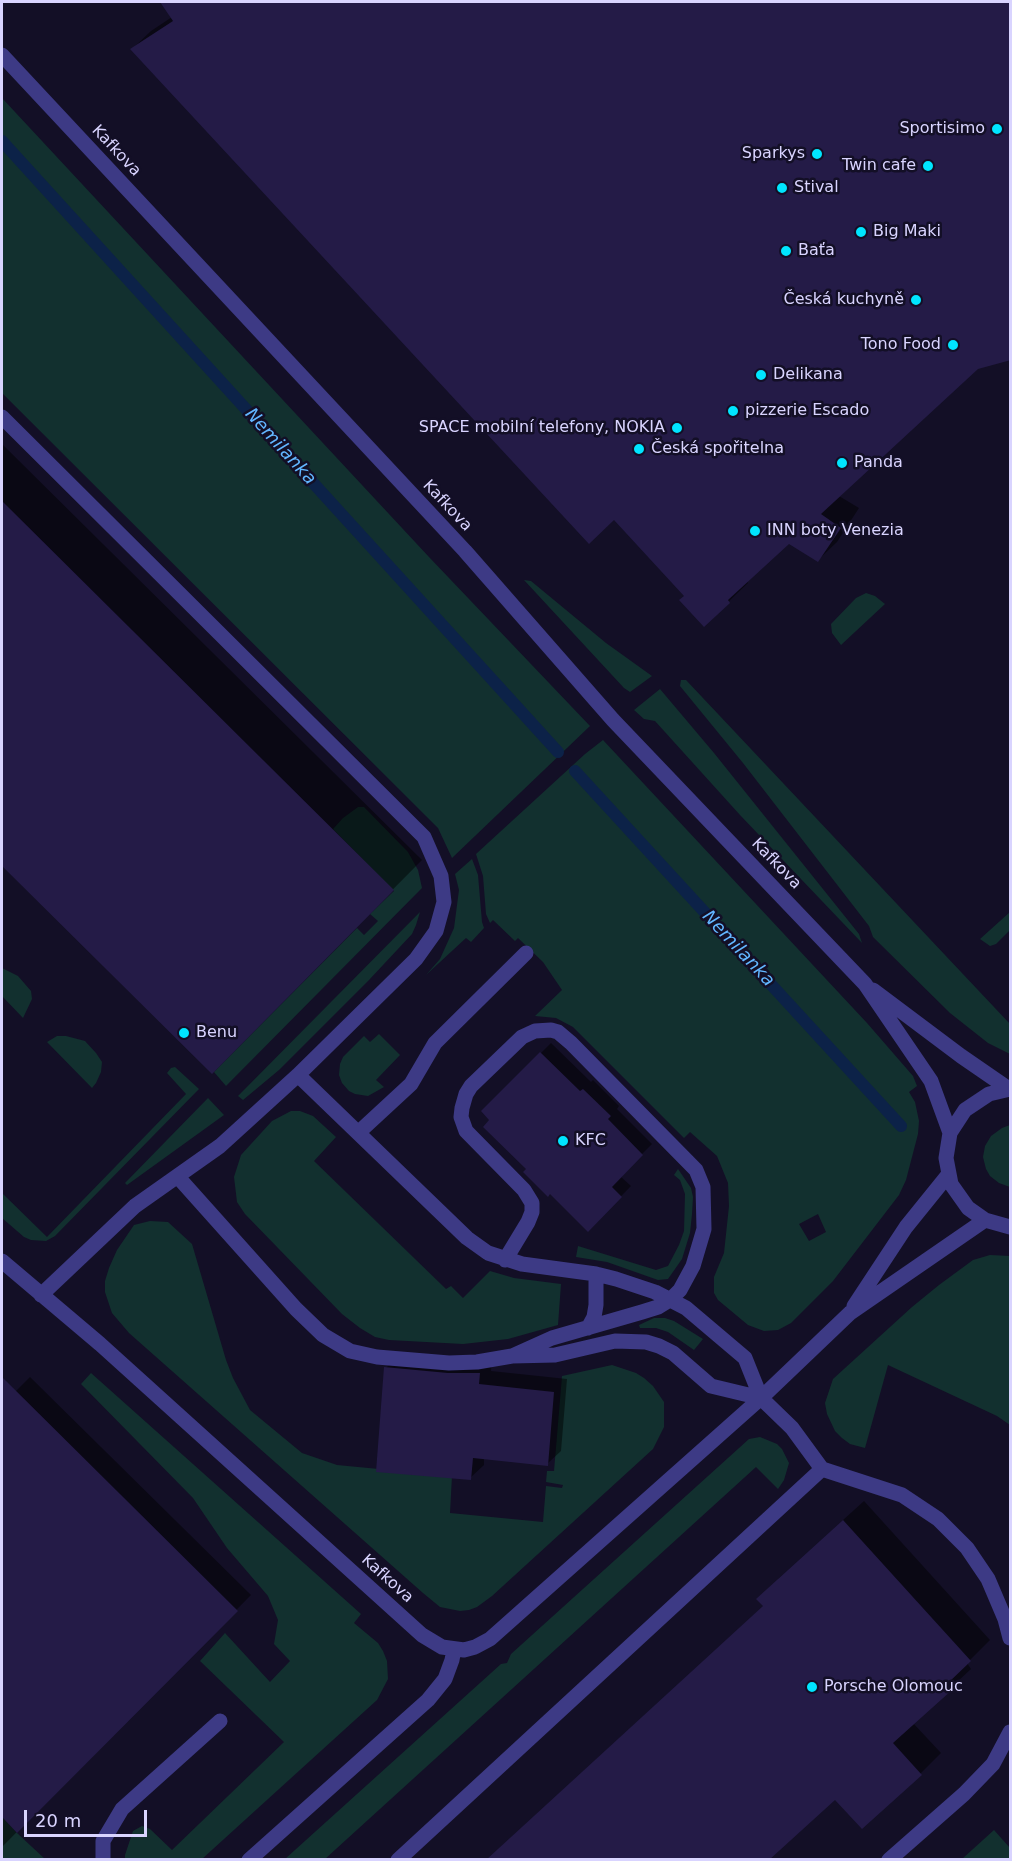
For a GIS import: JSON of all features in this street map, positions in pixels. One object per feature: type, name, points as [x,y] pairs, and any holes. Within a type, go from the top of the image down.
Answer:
[{"type":"street","name":"Kafkova","points":[[2,55],[465,551],[613,720],[865,984],[931,1081],[950,1133]]},
{"type":"street","points":[[2,417],[424,837],[441,876],[444,902],[436,931],[416,959],[298,1075],[220,1146],[135,1206],[42,1295]]},
{"type":"street","points":[[358,1133],[411,1084],[435,1043],[526,953]]},
{"type":"street","name":"Kafkova","points":[[865,984],[961,1056],[1010,1089]]},
{"type":"street","points":[[505,1260],[528,1222],[532,1212],[532,1203],[524,1190],[466,1131],[461,1117],[462,1108],[471,1086],[522,1038],[535,1031],[551,1030],[558,1032],[572,1043],[696,1170],[701,1179],[704,1194],[705,1218],[700,1245],[687,1278],[671,1299],[650,1310],[552,1338],[512,1356]]},
{"type":"street","points":[[298,1075],[467,1238],[488,1253],[522,1264],[596,1275],[635,1285],[671,1299],[686,1308],[745,1358],[761,1398],[792,1428],[822,1469],[902,1495],[938,1519],[967,1548],[988,1579],[1011,1638]]},
{"type":"street","name":"Kafkova","points":[[1010,1089],[989,1094],[972,1104],[959,1118],[950,1133],[946,1149],[948,1175],[962,1201],[985,1220],[1011,1227]]},
{"type":"street","points":[[850,1313],[906,1227],[948,1175]]},
{"type":"street","points":[[178,1177],[296,1309],[323,1335],[350,1351],[377,1358],[449,1363],[477,1362],[512,1356],[555,1355],[615,1341],[646,1342],[673,1353],[711,1386],[761,1398]]},
{"type":"street","points":[[249,1860],[428,1700],[445,1679],[454,1649],[475,1647],[490,1639],[761,1398],[850,1313],[985,1220]]},
{"type":"street","name":"Kafkova","points":[[2,1261],[100,1344],[422,1635],[442,1647],[454,1649]]},
{"type":"street","points":[[588,1328],[594,1317],[596,1305],[596,1275]]},
{"type":"street","points":[[398,1860],[822,1469]]},
{"type":"street","points":[[103,1860],[103,1840],[122,1809],[220,1721]]},
{"type":"street","points":[[889,1860],[964,1794],[993,1764],[1011,1732]]},
{"type":"green space","points":[[2,98],[429,557],[590,726],[452,858],[438,828],[2,393]]},
{"type":"green space","points":[[524,580],[531,581],[606,643],[652,676],[630,692],[624,688]]},
{"type":"green space","points":[[866,593],[875,596],[885,604],[841,645],[832,633],[831,624],[856,598]]},
{"type":"green space","points":[[681,680],[686,680],[1010,1024],[1010,1054],[988,1043],[950,1013],[873,937],[869,926],[743,763],[680,686]]},
{"type":"green space","points":[[660,689],[859,934],[862,943],[740,815],[655,721],[644,719],[634,710]]},
{"type":"green space","points":[[603,740],[867,1023],[913,1076],[917,1086],[909,1092],[915,1102],[919,1121],[918,1134],[906,1180],[899,1195],[833,1281],[791,1323],[778,1330],[764,1331],[748,1325],[718,1300],[714,1293],[714,1277],[724,1253],[729,1206],[728,1183],[717,1156],[690,1132],[684,1138],[573,1027],[556,1018],[535,1016],[562,990],[543,962],[518,938],[515,941],[493,920],[490,923],[486,914],[483,876],[476,854]],"holes":[[[818,1214],[826,1232],[809,1241],[799,1224]]]},
{"type":"green space","points":[[358,807],[364,807],[408,852],[418,870],[422,888],[226,1086],[214,1072],[357,928],[364,935],[378,921],[370,914],[394,891],[333,829]]},
{"type":"green space","points":[[472,859],[478,875],[484,928],[471,942],[466,938],[426,975],[440,959],[454,928],[459,890],[455,874]]},
{"type":"green space","points":[[420,912],[412,934],[369,980],[279,1070],[243,1100],[238,1096]]},
{"type":"green space","points":[[1010,912],[1010,930],[996,944],[990,946],[980,939]]},
{"type":"green space","points":[[2,968],[18,976],[31,991],[32,999],[23,1018],[2,996]]},
{"type":"green space","points":[[379,1034],[400,1055],[376,1080],[384,1087],[368,1096],[355,1094],[342,1083],[339,1075],[340,1064],[343,1057],[364,1036],[370,1042]]},
{"type":"green space","points":[[57,1036],[85,1041],[96,1053],[102,1062],[101,1072],[92,1088],[47,1042]]},
{"type":"green space","points":[[175,1067],[199,1089],[55,1236],[46,1241],[31,1240],[24,1237],[2,1218],[2,1193],[47,1237],[186,1094],[167,1073]]},
{"type":"green space","points":[[208,1098],[224,1115],[127,1185],[125,1183]]},
{"type":"green space","points":[[291,1111],[300,1111],[313,1116],[336,1137],[314,1161],[446,1289],[451,1286],[463,1298],[490,1271],[514,1278],[561,1284],[558,1325],[508,1339],[463,1344],[389,1340],[375,1337],[342,1314],[245,1214],[237,1202],[234,1177],[241,1155],[272,1121]]},
{"type":"green space","points":[[1010,1125],[1010,1187],[990,1176],[983,1157],[985,1146],[991,1136]]},
{"type":"green space","points":[[678,1169],[691,1188],[692,1214],[690,1233],[682,1259],[668,1279],[658,1280],[607,1262],[576,1257],[578,1246],[656,1270],[668,1266],[684,1231],[685,1194],[680,1180],[674,1175]]},
{"type":"green space","points":[[150,1221],[168,1222],[192,1244],[226,1360],[250,1410],[302,1453],[337,1465],[452,1476],[450,1513],[543,1522],[546,1486],[562,1488],[563,1485],[546,1482],[547,1471],[554,1471],[562,1376],[612,1365],[636,1373],[653,1386],[664,1402],[664,1427],[653,1449],[492,1596],[469,1610],[460,1611],[440,1607],[129,1333],[112,1313],[105,1292],[105,1281],[109,1268],[117,1250],[134,1225]]},
{"type":"green space","points":[[990,1255],[1010,1256],[1010,1425],[997,1416],[888,1365],[865,1448],[850,1444],[842,1438],[835,1431],[827,1414],[825,1403],[833,1379],[939,1285],[973,1260]]},
{"type":"green space","points":[[654,1318],[674,1321],[703,1339],[694,1350],[668,1332],[656,1328],[640,1328],[639,1325]]},
{"type":"green space","points":[[91,1373],[361,1614],[354,1623],[378,1643],[387,1661],[388,1679],[377,1700],[202,1859],[125,1859],[125,1855],[133,1831],[142,1826],[150,1829],[172,1850],[284,1742],[200,1661],[225,1633],[270,1682],[290,1661],[274,1644],[278,1620],[268,1596],[227,1548],[193,1498],[81,1384]]},
{"type":"green space","points":[[760,1437],[777,1444],[789,1463],[784,1480],[778,1489],[756,1467],[325,1859],[285,1859],[501,1664],[507,1663],[511,1654],[749,1439]]},
{"type":"green space","points":[[2,1817],[17,1833],[45,1859],[2,1859]]},
{"type":"green space","points":[[994,1830],[1010,1848],[1010,1859],[962,1859]]},
{"type":"building","points":[[160,2],[1011,2],[1011,360],[978,369],[821,514],[841,528],[818,562],[789,544],[728,600],[730,603],[704,627],[679,600],[684,596],[614,520],[589,544],[130,49],[173,21]]},
{"type":"building","points":[[2,501],[394,890],[212,1074],[2,866]]},
{"type":"building","name":"KFC","points":[[540,1052],[580,1091],[583,1089],[611,1116],[608,1119],[643,1155],[612,1187],[622,1197],[588,1232],[550,1194],[548,1197],[523,1172],[526,1169],[483,1127],[489,1120],[481,1111]]},
{"type":"building","points":[[384,1367],[448,1373],[480,1373],[479,1384],[554,1392],[548,1466],[473,1458],[471,1480],[376,1472]]},
{"type":"building","points":[[2,1377],[238,1611],[17,1833],[2,1817]]},
{"type":"building","name":"Porsche Olomouc","points":[[843,1520],[971,1661],[947,1684],[952,1690],[893,1743],[922,1775],[862,1829],[835,1800],[769,1860],[486,1860],[763,1606],[756,1599]]},
{"type":"waterway","name":"Nemilanka","points":[[2,141],[558,752]]},
{"type":"waterway","name":"Nemilanka","points":[[575,771],[901,1126]]},
{"type":"place","name":"Sportisimo","points":[[997,129]]},
{"type":"place","name":"Sparkys","points":[[817,154]]},
{"type":"place","name":"Twin cafe","points":[[928,166]]},
{"type":"place","name":"Stival","points":[[782,188]]},
{"type":"place","name":"Big Maki","points":[[861,232]]},
{"type":"place","name":"Baťa","points":[[786,251]]},
{"type":"place","name":"Česká kuchyně","points":[[916,300]]},
{"type":"place","name":"Tono Food","points":[[953,345]]},
{"type":"place","name":"Delikana","points":[[761,375]]},
{"type":"place","name":"pizzerie Escado","points":[[733,411]]},
{"type":"place","name":"SPACE mobilní telefony, NOKIA","points":[[677,428]]},
{"type":"place","name":"Česká spořitelna","points":[[639,449]]},
{"type":"place","name":"Panda","points":[[842,463]]},
{"type":"place","name":"INN boty Venezia","points":[[755,531]]},
{"type":"place","name":"Benu","points":[[184,1033]]},
{"type":"place","name":"KFC","points":[[563,1141]]},
{"type":"place","name":"Porsche Olomouc","points":[[812,1687]]}]
